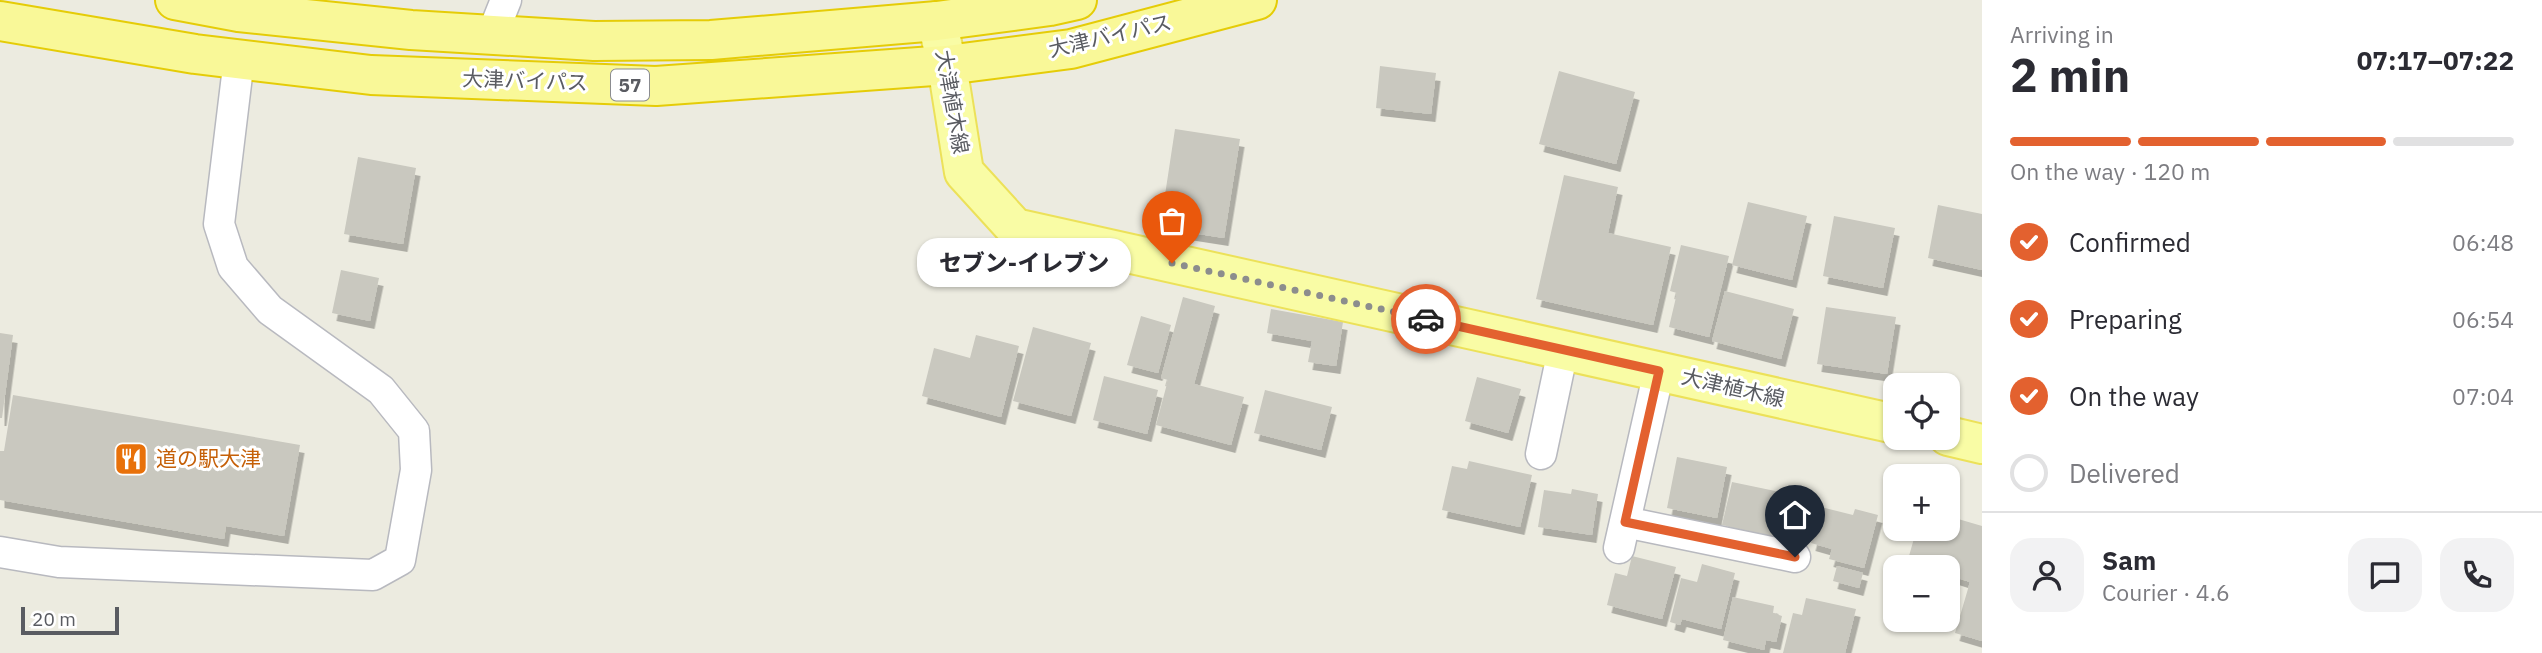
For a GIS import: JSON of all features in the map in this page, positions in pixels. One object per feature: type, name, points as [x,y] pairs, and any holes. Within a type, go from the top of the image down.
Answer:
[{"type":"highway","name":"大津バイパス","points":[[175,0],[239,12],[411,30],[594,41],[711,40],[937,21],[1077,0]]},
{"type":"highway","name":"大津バイパス","points":[[0,21],[239,59],[371,75],[656,86],[947,65],[1071,49],[1257,0]]},
{"type":"main road","name":"大津植木線","points":[[937,21],[964,172],[1015,228],[1883,421]]},
{"type":"main road","points":[[1960,439],[1982,444]]},
{"type":"street","points":[[492,35],[506,0]]},
{"type":"street","points":[[0,552],[59,562],[373,575],[400,559],[416,470],[414,431],[380,390],[270,310],[233,267],[219,224],[239,59]]},
{"type":"street","points":[[1541,454],[1563,350]]},
{"type":"street","points":[[1659,371],[1622,535],[1795,557]]},
{"type":"building","points":[[1380,66],[1436,73],[1431,114],[1376,108]]},
{"type":"building","points":[[1559,71],[1635,92],[1616,164],[1539,144]]},
{"type":"building","points":[[1175,129],[1240,139],[1224,238],[1160,228]]},
{"type":"building","points":[[358,157],[416,168],[403,244],[344,234]]},
{"type":"building","points":[[1564,175],[1618,187],[1608,233],[1671,247],[1653,325],[1536,299]]},
{"type":"building","points":[[1748,202],[1807,216],[1792,280],[1732,265]]},
{"type":"building","points":[[1938,205],[1982,214],[1982,270],[1928,258]]},
{"type":"building","points":[[1834,216],[1895,228],[1883,288],[1823,276]]},
{"type":"building","points":[[1681,245],[1729,256],[1709,337],[1669,327],[1677,293],[1670,291]]},
{"type":"building","points":[[341,270],[379,278],[370,321],[332,313]]},
{"type":"building","points":[[1725,291],[1794,309],[1781,359],[1712,341]]},
{"type":"building","points":[[1183,297],[1215,306],[1194,384],[1244,397],[1231,445],[1156,425],[1168,380],[1161,378]]},
{"type":"building","points":[[1826,307],[1896,317],[1887,373],[1817,364]]},
{"type":"building","points":[[1271,309],[1343,322],[1336,366],[1308,362],[1312,341],[1267,333]]},
{"type":"building","points":[[1141,316],[1171,325],[1158,373],[1127,365]]},
{"type":"building","points":[[1033,327],[1091,343],[1071,416],[1013,401]]},
{"type":"building","points":[[0,333],[13,335],[2,418],[0,418]]},
{"type":"building","points":[[976,335],[1019,346],[1001,417],[922,396],[934,348],[970,358]]},
{"type":"building","points":[[1104,376],[1158,390],[1147,434],[1093,420]]},
{"type":"building","points":[[1477,377],[1521,389],[1508,433],[1465,421]]},
{"type":"building","points":[[1265,390],[1332,407],[1321,450],[1254,433]]},
{"type":"building","points":[[13,395],[300,445],[284,536],[226,526],[224,539],[0,500],[0,451],[4,451]]},
{"type":"building","points":[[1677,457],[1727,467],[1717,518],[1667,508]]},
{"type":"building","points":[[1469,461],[1532,475],[1520,527],[1442,510],[1452,466],[1467,469]]},
{"type":"building","points":[[1732,482],[1789,494],[1780,537],[1722,525]]},
{"type":"building","points":[[1572,489],[1598,494],[1592,535],[1538,527],[1544,490],[1571,494]]},
{"type":"building","points":[[1821,507],[1853,515],[1855,509],[1878,515],[1864,568],[1829,559],[1832,549],[1811,543]]},
{"type":"building","points":[[1960,520],[1982,526],[1982,641],[1955,633],[1960,632],[1960,616],[1970,582],[1960,579],[1960,555],[1909,555],[1913,541],[1960,541]]},
{"type":"building","points":[[1632,556],[1676,567],[1662,619],[1607,605],[1615,573],[1627,576]]},
{"type":"building","points":[[1702,564],[1735,573],[1721,629],[1682,619],[1680,625],[1670,622],[1681,578],[1697,582]]},
{"type":"building","points":[[1837,566],[1863,573],[1859,588],[1833,581]]},
{"type":"building","points":[[1733,597],[1774,606],[1773,613],[1782,616],[1776,642],[1766,640],[1764,650],[1723,640]]},
{"type":"building","points":[[1806,598],[1856,609],[1845,653],[1783,653],[1793,613],[1802,615]]},
{"type":"way so far","points":[[1172,263],[1426,319]]},
{"type":"place","name":"セブン-イレブン","points":[[1172,263]]},
{"type":"place","name":"道の駅大津","points":[[131,459]]},
{"type":"route","points":[[1426,319],[1659,371],[1625,522],[1795,557]]}]
